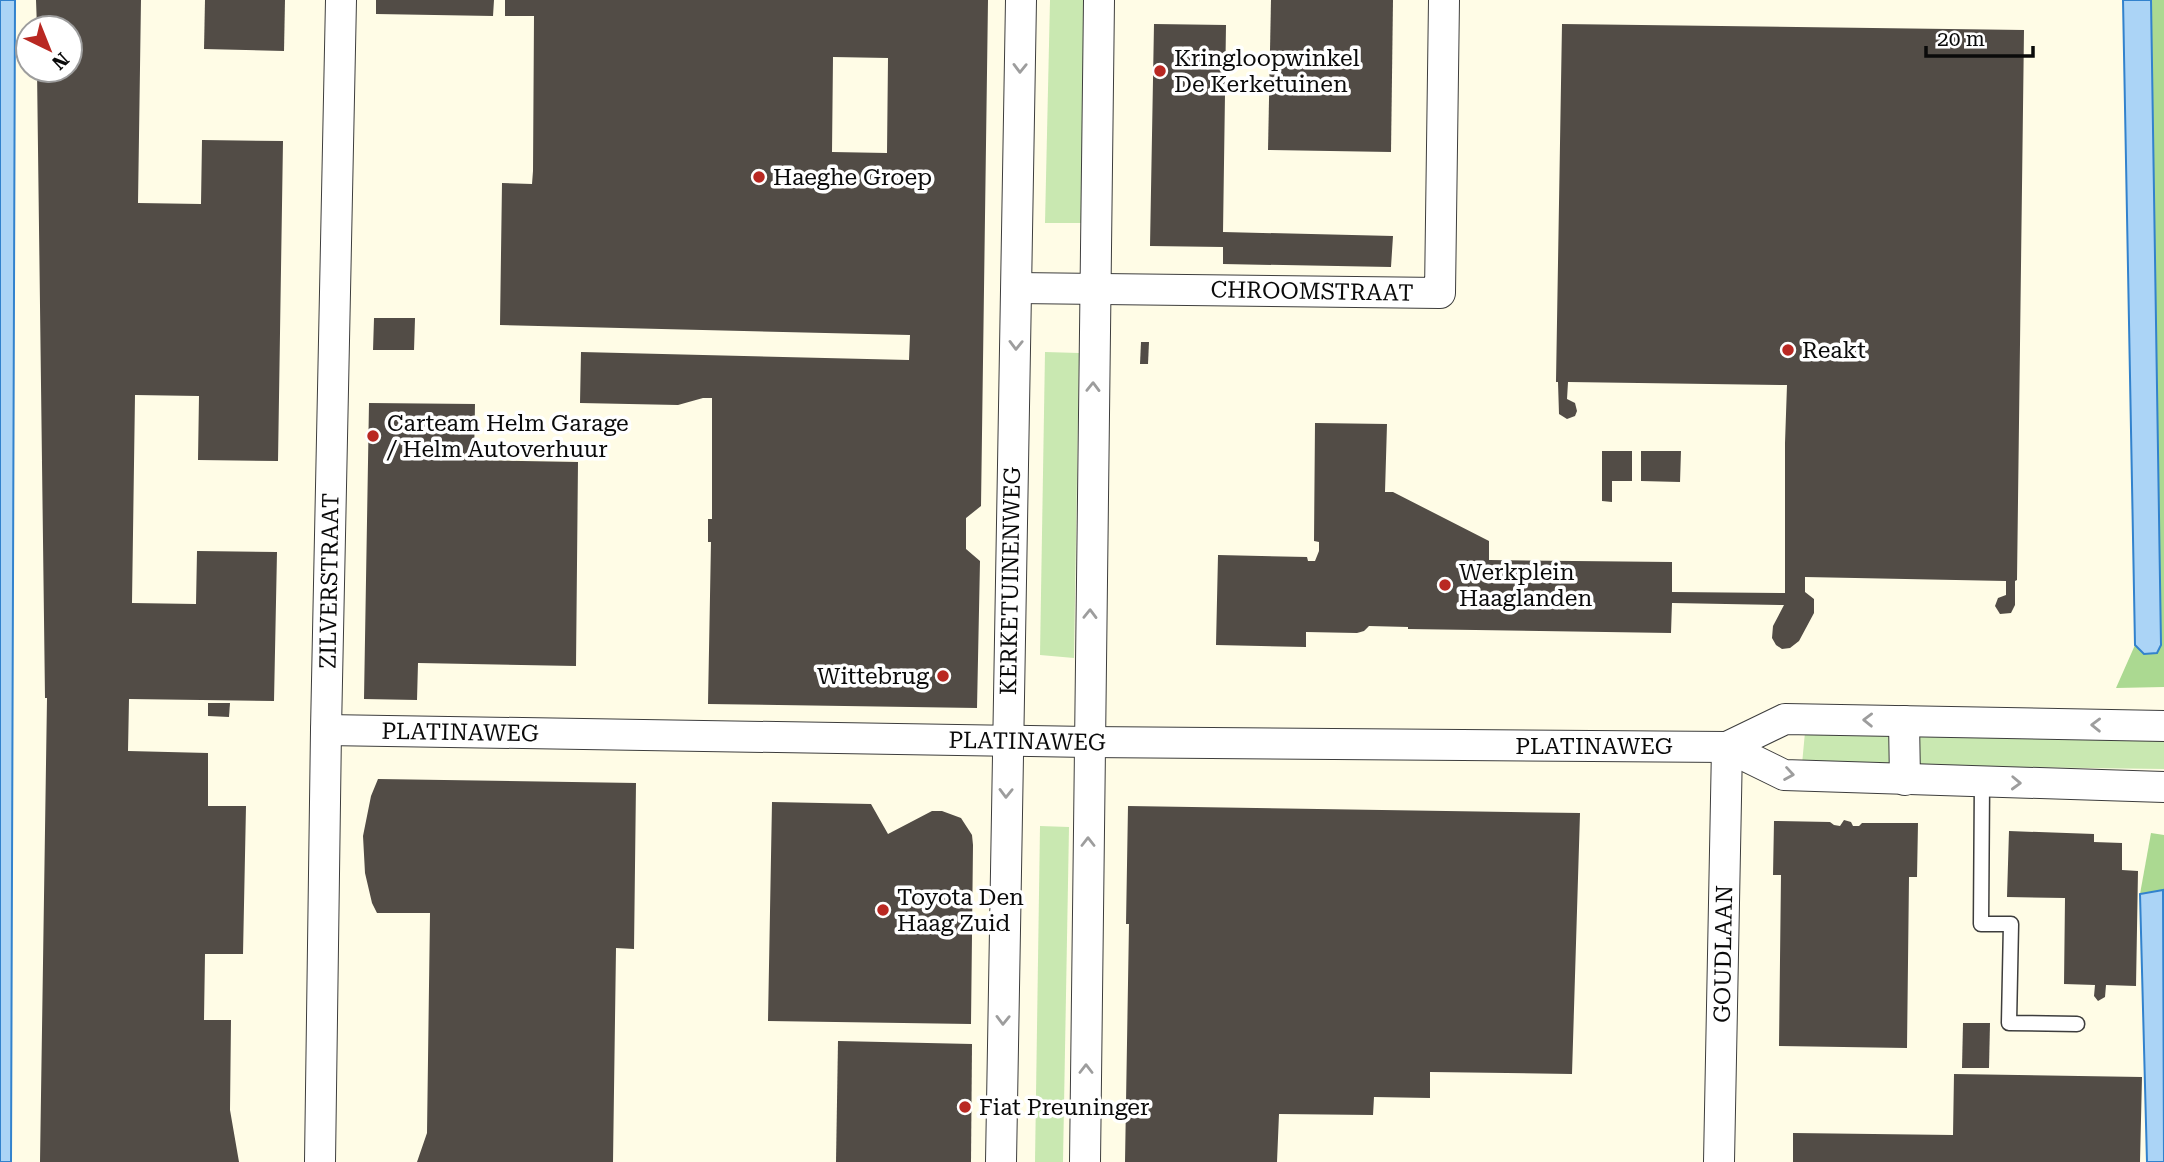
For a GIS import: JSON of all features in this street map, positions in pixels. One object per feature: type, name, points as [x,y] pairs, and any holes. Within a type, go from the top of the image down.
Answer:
[{"type":"street","name":"ZILVERSTRAAT","points":[[320,1162],[341,0]]},
{"type":"street","name":"KERKETUINENWEG","points":[[1001,1162],[1006,740],[1021,0]]},
{"type":"street","points":[[1085,1162],[1099,0]]},
{"type":"street","name":"CHROOMSTRAAT","points":[[1017,288],[1440,293],[1444,0]]},
{"type":"street","name":"PLATINAWEG","points":[[326,730],[1088,743],[1727,747],[1785,719],[2164,726]]},
{"type":"street","points":[[1904,721],[1905,780]]},
{"type":"street","name":"PLATINAWEG","points":[[1727,747],[1783,775],[2164,787]]},
{"type":"street","name":"GOUDLAAN","points":[[1718,1162],[1727,747]]},
{"type":"lane","points":[[1982,782],[1981,924],[2011,923],[2008,1023],[2077,1024]]},
{"type":"green space","points":[[1050,0],[1084,0],[1081,223],[1045,223]]},
{"type":"green space","points":[[2151,0],[2164,0],[2164,687],[2116,688],[2135,645],[2144,654],[2161,645]]},
{"type":"green space","points":[[1045,352],[1079,353],[1074,658],[1040,655]]},
{"type":"green space","points":[[1805,732],[2164,738],[2164,769],[1802,764]]},
{"type":"green space","points":[[1040,826],[1069,827],[1063,1162],[1035,1162]]},
{"type":"green space","points":[[2151,833],[2164,835],[2164,891],[2140,894]]},
{"type":"water","points":[[0,0],[15,0],[11,1162],[0,1162]]},
{"type":"water","points":[[2123,0],[2151,0],[2161,645],[2157,653],[2144,654],[2135,645]]},
{"type":"water","points":[[2163,890],[2164,1162],[2147,1162],[2140,894]]},
{"type":"building","points":[[36,0],[141,0],[138,203],[201,204],[202,140],[283,141],[278,461],[198,460],[199,396],[135,395],[132,603],[196,604],[197,551],[277,552],[274,701],[129,699],[128,751],[208,753],[208,806],[246,806],[243,954],[205,954],[204,1020],[231,1020],[230,1110],[239,1162],[40,1162],[47,698],[37,84],[84,84],[84,14],[36,14]]},
{"type":"building","points":[[205,0],[285,0],[284,51],[204,49]]},
{"type":"building","points":[[376,0],[494,0],[493,16],[376,14]]},
{"type":"building","name":"Haeghe Groep","points":[[505,0],[988,0],[981,506],[966,518],[966,549],[980,561],[977,708],[708,704],[711,542],[708,542],[708,519],[712,519],[712,398],[678,405],[580,403],[581,352],[909,360],[910,335],[500,325],[502,183],[532,184],[533,171],[534,16],[505,16]],"holes":[[[833,57],[888,58],[887,153],[832,152]]]},
{"type":"building","points":[[1271,0],[1393,0],[1391,152],[1268,150]]},
{"type":"building","points":[[1154,24],[1226,25],[1223,232],[1393,236],[1391,267],[1223,264],[1223,247],[1150,246]]},
{"type":"building","name":"Reakt","points":[[1562,24],[2024,30],[2017,580],[2015,605],[2011,613],[2000,614],[1995,606],[1998,598],[2006,595],[2006,581],[1805,577],[1805,592],[1814,599],[1814,613],[1799,641],[1790,648],[1782,649],[1772,638],[1773,626],[1784,605],[1672,603],[1671,633],[1369,626],[1357,633],[1306,632],[1306,647],[1216,645],[1218,555],[1307,557],[1308,561],[1315,561],[1319,542],[1314,541],[1315,423],[1387,424],[1385,492],[1393,492],[1489,541],[1489,560],[1672,562],[1672,592],[1785,593],[1787,385],[1568,382],[1567,399],[1575,403],[1577,411],[1575,416],[1567,419],[1559,414],[1556,382]]},
{"type":"building","points":[[374,318],[415,318],[414,350],[373,350]]},
{"type":"building","points":[[1141,342],[1149,342],[1148,364],[1140,364]]},
{"type":"building","points":[[369,403],[475,404],[474,460],[578,462],[576,666],[418,663],[417,700],[364,699]]},
{"type":"building","points":[[1602,451],[1632,451],[1632,481],[1612,481],[1612,502],[1602,501]]},
{"type":"building","points":[[1641,451],[1681,451],[1680,482],[1641,481]]},
{"type":"building","points":[[208,703],[230,703],[229,717],[208,716]]},
{"type":"building","points":[[378,779],[636,783],[634,949],[616,948],[613,1162],[417,1162],[427,1133],[430,913],[377,913],[372,903],[365,873],[363,836],[371,796]]},
{"type":"building","points":[[772,802],[871,804],[888,834],[932,811],[942,811],[961,818],[972,835],[973,845],[971,1024],[768,1021]]},
{"type":"building","points":[[1128,806],[1580,813],[1572,1074],[1430,1072],[1430,1098],[1374,1097],[1373,1115],[1279,1114],[1277,1162],[1125,1162]]},
{"type":"building","points":[[1844,820],[1851,822],[1853,826],[1862,823],[1918,823],[1917,877],[1909,877],[1907,1048],[1779,1046],[1781,875],[1773,875],[1774,821],[1830,822],[1840,826]]},
{"type":"building","points":[[2009,831],[2094,834],[2094,842],[2122,843],[2122,870],[2138,871],[2136,986],[2106,985],[2105,997],[2098,1001],[2094,996],[2095,985],[2064,984],[2065,898],[2007,897]]},
{"type":"building","points":[[1963,1023],[1990,1023],[1989,1068],[1962,1068]]},
{"type":"building","points":[[838,1041],[972,1044],[971,1162],[836,1162]]},
{"type":"building","points":[[1954,1074],[2142,1077],[2140,1162],[1793,1162],[1793,1133],[1953,1135]]},
{"type":"place","name":"Kringloopwinkel De Kerketuinen","points":[[1160,71]]},
{"type":"place","name":"Haeghe Groep","points":[[759,177]]},
{"type":"place","name":"Reakt","points":[[1788,350]]},
{"type":"place","name":"Carteam Helm Garage / Helm Autoverhuur","points":[[373,436]]},
{"type":"place","name":"Werkplein Haaglanden","points":[[1445,585]]},
{"type":"place","name":"Wittebrug","points":[[943,676]]},
{"type":"place","name":"Toyota Den Haag Zuid","points":[[883,910]]},
{"type":"place","name":"Fiat Preuninger","points":[[965,1107]]}]
